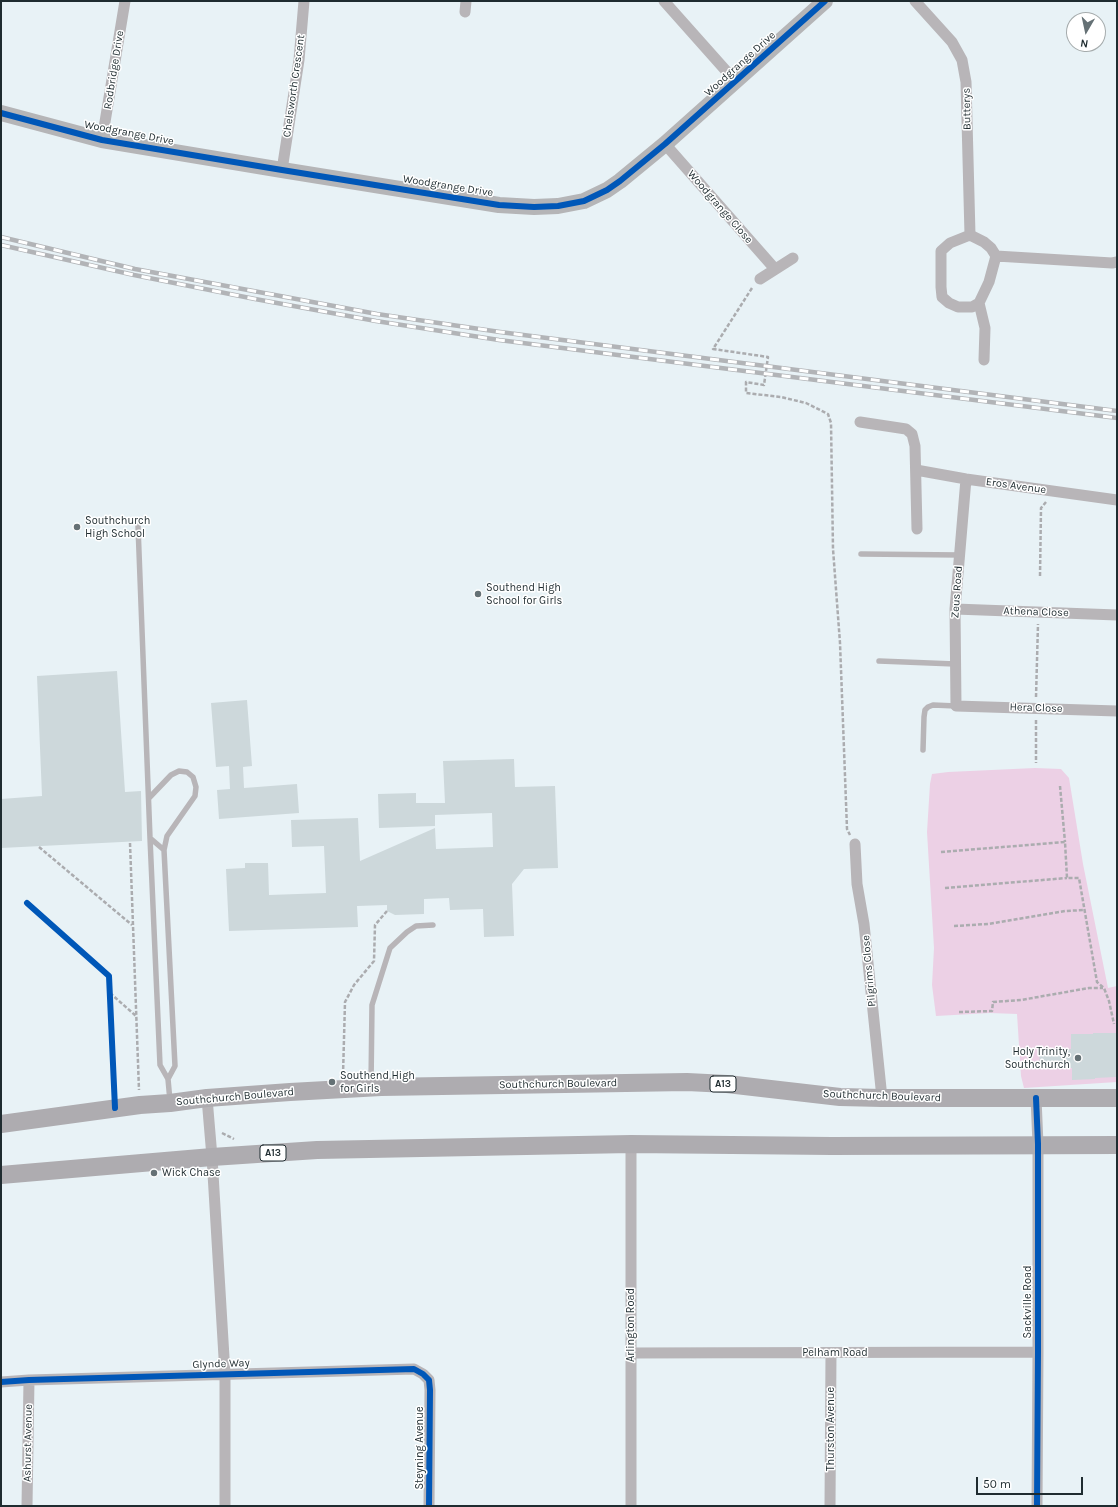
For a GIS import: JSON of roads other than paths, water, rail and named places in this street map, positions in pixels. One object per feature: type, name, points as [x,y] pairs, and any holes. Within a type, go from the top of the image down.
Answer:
[{"type":"main road","name":"Southchurch Boulevard","points":[[1,1124],[140,1105],[207,1098],[371,1088],[687,1082],[727,1084],[840,1097],[1117,1098]]},
{"type":"main road","name":"A13","points":[[1,1175],[212,1157],[317,1150],[631,1144],[832,1146],[1038,1144],[1117,1145]]},
{"type":"street","name":"Rodbridge Drive","points":[[102,140],[125,1]]},
{"type":"street","name":"Chelsworth Crescent","points":[[282,170],[299,60],[304,1]]},
{"type":"street","points":[[664,1],[736,82]]},
{"type":"street","name":"Woodgrange Drive","points":[[1,113],[102,140],[498,205],[534,208],[558,206],[584,201],[607,190],[620,181],[736,82],[825,1]]},
{"type":"street","name":"Butterys","points":[[915,1],[952,42],[962,60],[966,82],[970,235]]},
{"type":"street","name":"Woodgrange Close","points":[[665,144],[775,270]]},
{"type":"street","points":[[970,235],[984,242],[991,248],[996,256],[989,282],[979,303],[972,307],[958,306],[949,303],[942,298],[940,287],[941,251],[950,243],[970,235]]},
{"type":"street","points":[[996,256],[1112,263],[1117,262]]},
{"type":"street","points":[[760,279],[792,258]]},
{"type":"street","points":[[979,303],[985,328],[984,360]]},
{"type":"street","points":[[860,422],[906,429],[912,434],[916,470],[917,529]]},
{"type":"street","name":"Eros Avenue","points":[[916,470],[966,479],[1117,500]]},
{"type":"street","name":"Zeus Road","points":[[956,706],[955,609],[966,479]]},
{"type":"street","name":"Athena Close","points":[[955,609],[1117,615]]},
{"type":"street","name":"Hera Close","points":[[956,706],[1117,711]]},
{"type":"street","name":"Pilgrims Close","points":[[855,844],[857,884],[864,924],[882,1098]]},
{"type":"street","points":[[207,1098],[225,1374],[225,1506]]},
{"type":"street","name":"Sackville Road","points":[[1036,1098],[1038,1144],[1036,1506]]},
{"type":"street","name":"Arlington Road","points":[[631,1144],[631,1506]]},
{"type":"street","name":"Pelham Road","points":[[631,1352],[1038,1352]]},
{"type":"street","name":"Thurston Avenue","points":[[830,1506],[831,1352]]},
{"type":"street","name":"Glynde Way","points":[[1,1382],[414,1369],[423,1374],[429,1380],[430,1390]]},
{"type":"street","name":"Ashurst Avenue","points":[[27,1506],[28,1380]]},
{"type":"street","name":"Steyning Avenue","points":[[430,1390],[430,1506]]},
{"type":"lane","points":[[138,526],[160,1065],[168,1079],[170,1103]]},
{"type":"lane","points":[[860,554],[960,555]]},
{"type":"lane","points":[[879,661],[955,664]]},
{"type":"lane","points":[[923,750],[925,710],[933,705],[956,706]]},
{"type":"lane","points":[[148,798],[171,775],[179,771],[187,772],[193,777],[196,787],[195,796],[167,836],[164,850],[175,1066],[168,1079]]},
{"type":"lane","points":[[150,838],[164,850]]},
{"type":"lane","points":[[371,1088],[372,1005],[390,948],[407,932],[416,926],[433,925]]},
{"type":"railway","points":[[1,237],[135,269],[377,314],[500,332],[1117,411]]},
{"type":"railway","points":[[1,245],[134,275],[376,321],[499,340],[1117,418]]},
{"type":"place","name":"Southchurch High School","points":[[77,527]]},
{"type":"place","name":"Southend High School for Girls","points":[[478,594]]},
{"type":"place","name":"Holy Trinity, Southchurch","points":[[1078,1058]]},
{"type":"place","name":"Southend High for Girls","points":[[332,1082]]},
{"type":"place","name":"Wick Chase","points":[[154,1173]]}]
